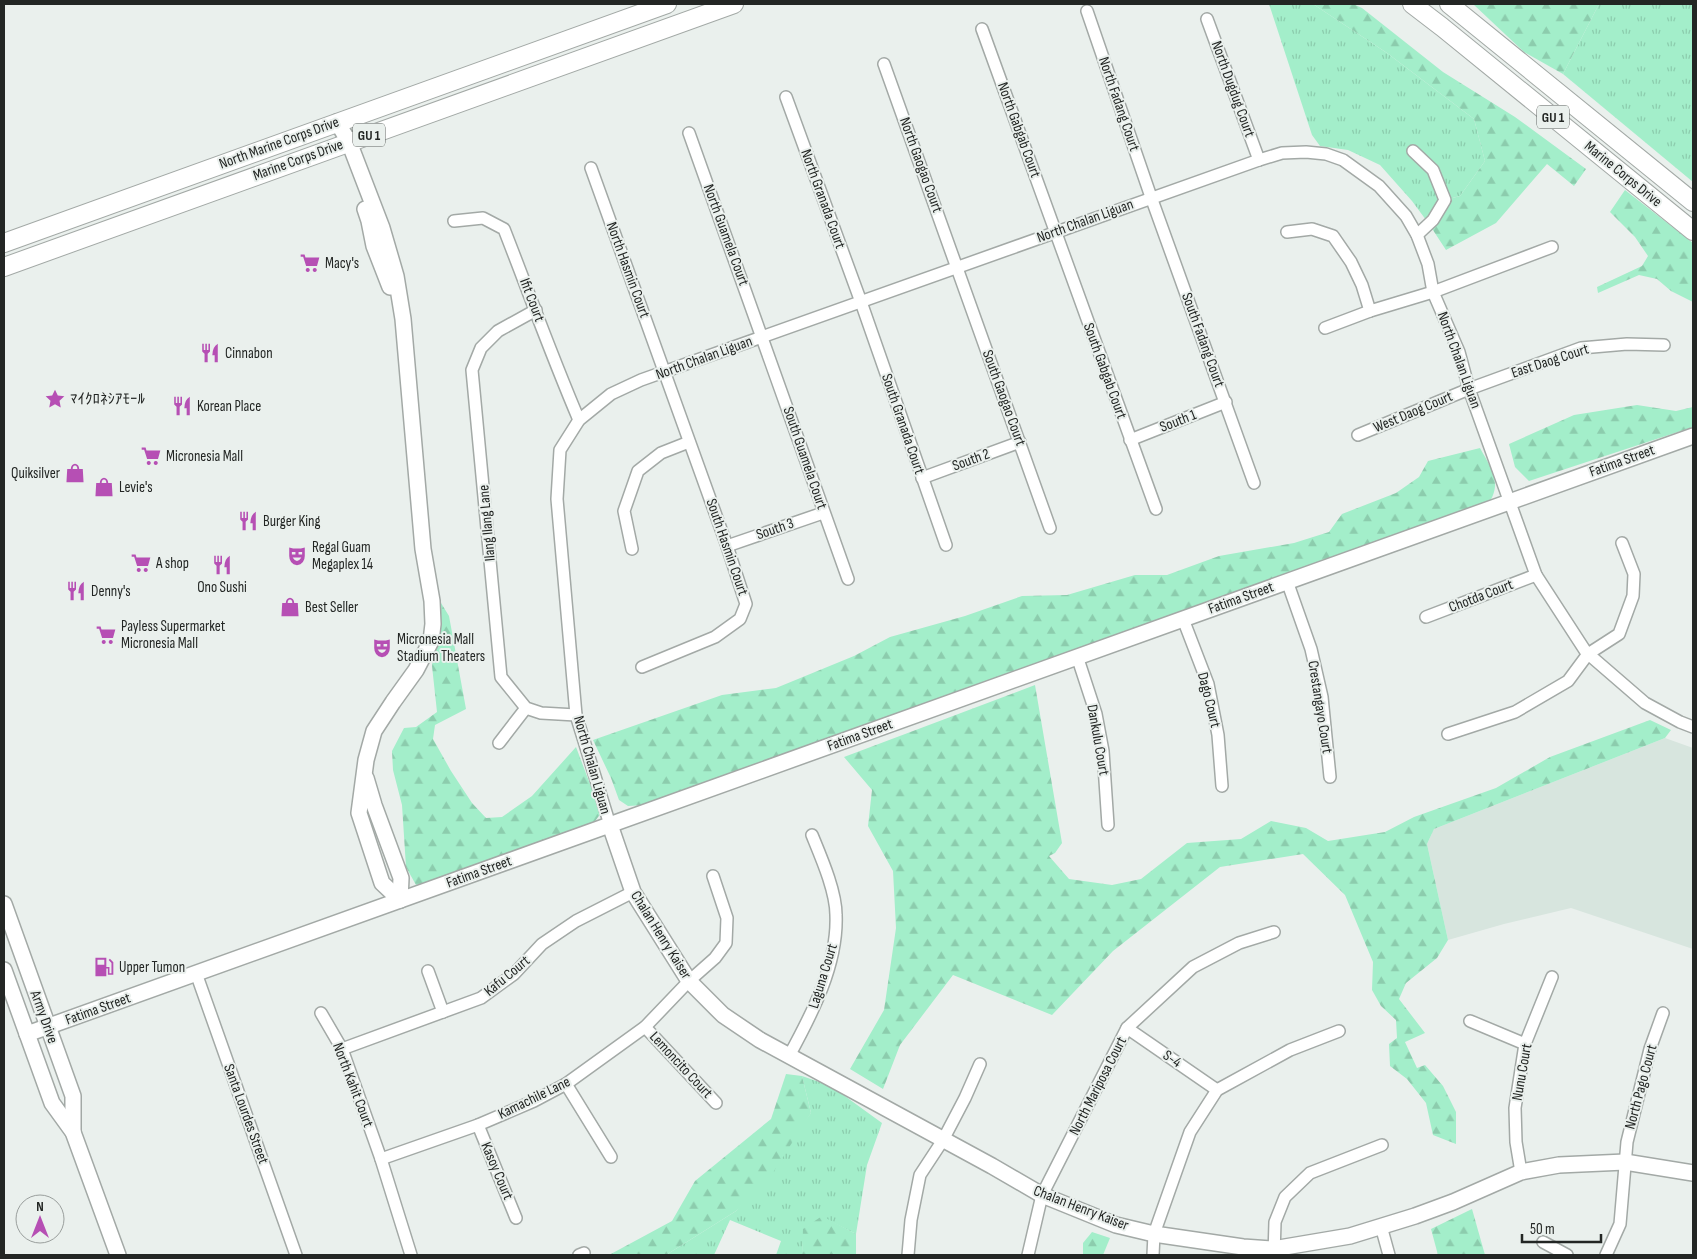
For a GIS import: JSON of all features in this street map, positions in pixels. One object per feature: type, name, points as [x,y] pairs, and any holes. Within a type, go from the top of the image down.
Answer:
[{"type":"main road","name":"North Marine Corps Drive","points":[[4,243],[667,4]]},
{"type":"main road","name":"Marine Corps Drive","points":[[4,267],[734,4]]},
{"type":"main road","name":"Marine Corps Drive","points":[[1412,4],[1693,231]]},
{"type":"main road","name":"GU 1","points":[[1449,4],[1693,202]]},
{"type":"main road","points":[[337,122],[369,221],[374,246],[403,319],[423,549],[432,601],[433,624],[431,641],[425,654],[374,731],[369,746],[360,813],[382,884],[400,900]]},
{"type":"main road","name":"Fatima Street","points":[[27,1034],[1693,436]]},
{"type":"main road","name":"Chalan Henry Kaiser","points":[[610,825],[633,892],[689,982],[723,1015],[760,1040],[1042,1195],[1116,1225],[1154,1234],[1274,1252],[1350,1236],[1415,1216],[1453,1202],[1521,1172],[1559,1165],[1625,1162],[1693,1172]]},
{"type":"main road","name":"Army Drive","points":[[4,904],[73,1096],[73,1132]]},
{"type":"main road","name":"Army Drive","points":[[4,970],[7,988],[27,1034],[52,1103],[73,1132],[118,1255]]},
{"type":"street","name":"North Fadang Court","points":[[1087,11],[1151,197]]},
{"type":"street","name":"North Dugdug Court","points":[[1207,20],[1258,160]]},
{"type":"street","name":"North Gabgab Court","points":[[982,29],[1055,232]]},
{"type":"street","name":"North Gaogao Court","points":[[884,64],[958,267]]},
{"type":"street","name":"North Granada Court","points":[[786,97],[861,302]]},
{"type":"street","name":"North Guamela Court","points":[[689,133],[763,337]]},
{"type":"street","points":[[1413,151],[1433,170],[1445,200],[1433,220],[1417,235]]},
{"type":"street","name":"North Chalan Liguan","points":[[610,825],[576,716],[557,498],[560,450],[579,420],[611,394],[664,372],[1151,197],[1282,153],[1306,152],[1326,154],[1343,160],[1379,186],[1406,216],[1417,235],[1428,264],[1433,292],[1459,352],[1469,389],[1536,575],[1588,654],[1645,703],[1693,727]]},
{"type":"street","name":"North Hasmin Court","points":[[591,168],[664,372]]},
{"type":"street","name":"South Fadang Court","points":[[1151,197],[1254,483]]},
{"type":"street","name":"Ifit Court","points":[[454,221],[483,218],[504,229],[554,361],[579,420]]},
{"type":"street","points":[[1287,232],[1312,229],[1333,236],[1351,262],[1362,285],[1370,311]]},
{"type":"street","name":"South Gabgab Court","points":[[1055,232],[1156,509]]},
{"type":"street","points":[[1326,328],[1370,311],[1433,292],[1552,247]]},
{"type":"street","name":"South Gaogao Court","points":[[958,267],[1050,528]]},
{"type":"street","name":"South Granada Court","points":[[861,302],[946,545]]},
{"type":"street","name":"Ilang Ilang Lane","points":[[526,708],[501,677],[472,370],[481,348],[498,331],[536,310]]},
{"type":"street","name":"South Guamela Court","points":[[763,337],[848,580]]},
{"type":"street","name":"East Daog Court","points":[[1469,389],[1581,348],[1627,344],[1664,345]]},
{"type":"street","name":"South Hasmin Court","points":[[642,667],[715,637],[740,619],[746,604],[664,372]]},
{"type":"street","name":"West Daog Court","points":[[1358,435],[1469,389]]},
{"type":"street","name":"South 1","points":[[1130,440],[1226,402]]},
{"type":"street","points":[[632,549],[624,511],[638,471],[661,452],[689,442]]},
{"type":"street","name":"South 2","points":[[922,478],[1020,442]]},
{"type":"street","name":"South 3","points":[[727,546],[823,512]]},
{"type":"street","points":[[1448,734],[1515,712],[1568,681],[1588,654],[1619,634],[1633,596],[1634,574],[1622,543]]},
{"type":"street","name":"Chotda Court","points":[[1426,617],[1536,575]]},
{"type":"street","name":"Crestangayo Court","points":[[1287,581],[1311,649],[1322,697],[1330,777]]},
{"type":"street","name":"Dago Court","points":[[1183,619],[1208,684],[1218,735],[1222,786]]},
{"type":"street","name":"Dankulu Court","points":[[1078,656],[1096,714],[1103,751],[1108,825]]},
{"type":"street","points":[[499,743],[526,708],[541,713],[576,716]]},
{"type":"street","name":"Laguna Court","points":[[789,1056],[810,1018],[834,948],[836,914],[828,876],[812,834]]},
{"type":"street","name":"Kamachile Lane","points":[[382,1159],[478,1125],[534,1101],[566,1084],[646,1027],[715,958],[726,943],[727,918],[713,876]]},
{"type":"street","name":"Kafu Court","points":[[342,1049],[481,998],[514,974],[542,944],[576,920],[633,892]]},
{"type":"street","name":"North Mariposa Court","points":[[1028,1255],[1042,1195],[1127,1028],[1193,967],[1239,943],[1274,932]]},
{"type":"street","points":[[428,972],[443,1012]]},
{"type":"street","name":"Santa Lourdes Street","points":[[196,973],[296,1255]]},
{"type":"street","name":"Nunu Court","points":[[1521,1172],[1516,1142],[1515,1108],[1525,1044],[1552,976]]},
{"type":"street","name":"North Kahit Court","points":[[321,1013],[342,1049],[382,1159],[411,1255]]},
{"type":"street","name":"North Pago Court","points":[[1606,1255],[1620,1224],[1627,1142],[1650,1049],[1663,1013]]},
{"type":"street","points":[[1470,1021],[1525,1044]]},
{"type":"street","name":"Lemoncito Court","points":[[646,1027],[716,1103]]},
{"type":"street","name":"S-4","points":[[1127,1028],[1217,1090]]},
{"type":"street","points":[[1153,1255],[1154,1234],[1190,1132],[1217,1090],[1290,1050],[1339,1032]]},
{"type":"street","points":[[908,1255],[911,1220],[920,1175],[943,1140],[966,1098],[980,1064]]},
{"type":"street","points":[[566,1084],[611,1157]]},
{"type":"street","name":"Kasoy Court","points":[[478,1125],[516,1218]]},
{"type":"street","points":[[1274,1252],[1275,1222],[1285,1197],[1310,1173],[1382,1144]]},
{"type":"street","points":[[1381,1226],[1389,1255]]},
{"type":"street","points":[[1543,1242],[1567,1255]]},
{"type":"shaded area","points":[[1665,738],[1693,748],[1693,949],[1571,908],[1448,940],[1427,844],[1434,829]]},
{"type":"green space","points":[[1269,4],[1313,4],[1387,53],[1474,119],[1485,161],[1460,196],[1445,200],[1429,224],[1412,201],[1380,165],[1348,150],[1320,146],[1312,135]]},
{"type":"green space","points":[[1313,4],[1353,4],[1362,8],[1443,72],[1515,117],[1586,169],[1574,186],[1547,164],[1496,223],[1446,250],[1429,224],[1445,200],[1460,196],[1485,161],[1474,119],[1387,53]]},
{"type":"green space","points":[[1473,4],[1599,4],[1563,74],[1524,52]]},
{"type":"green space","points":[[1599,4],[1693,4],[1693,182],[1563,74]]},
{"type":"green space","points":[[1625,190],[1693,243],[1693,302],[1671,291],[1657,279],[1639,275],[1598,293],[1597,287],[1642,266],[1648,256],[1635,237],[1610,212]]},
{"type":"green space","points":[[1637,405],[1676,411],[1693,407],[1693,427],[1529,481],[1515,467],[1509,444],[1574,415]]},
{"type":"green space","points":[[1480,448],[1491,469],[1495,482],[1495,489],[1488,504],[646,805],[628,806],[619,800],[593,740],[722,695],[776,688],[854,656],[890,637],[965,616],[1022,596],[1067,595],[1135,575],[1167,575],[1219,556],[1294,543],[1329,532],[1342,514],[1396,493],[1419,477],[1428,461]]},
{"type":"green space","points":[[441,603],[449,616],[466,709],[435,725],[433,739],[472,803],[486,818],[502,817],[532,796],[576,747],[601,813],[593,824],[416,885],[406,867],[402,805],[393,770],[392,751],[404,728],[416,727],[437,712],[432,666]]},
{"type":"green space","points":[[1035,685],[1062,843],[1055,853],[1049,856],[1069,879],[1112,885],[1141,879],[1187,843],[1241,839],[1271,821],[1306,828],[1328,841],[1385,832],[1414,817],[1496,788],[1550,757],[1650,720],[1671,730],[1665,738],[1434,829],[1427,844],[1448,940],[1437,958],[1406,983],[1399,999],[1425,1033],[1405,1042],[1417,1068],[1425,1065],[1443,1086],[1456,1112],[1456,1144],[1433,1135],[1426,1103],[1407,1079],[1390,1066],[1389,1044],[1397,1038],[1396,1020],[1381,1006],[1372,990],[1373,962],[1345,895],[1303,854],[1220,867],[1113,951],[1052,1015],[953,975],[900,1045],[883,1089],[850,1069],[884,1010],[896,928],[893,871],[868,826],[872,790],[844,757]]},
{"type":"green space","points":[[786,1074],[802,1076],[811,1113],[774,1171],[736,1211],[666,1255],[609,1255],[672,1221],[695,1181],[771,1119]]},
{"type":"green space","points":[[802,1076],[831,1086],[882,1123],[867,1165],[856,1234],[822,1217],[804,1229],[802,1255],[776,1255],[781,1241],[730,1220],[714,1255],[666,1255],[736,1211],[811,1113]]},
{"type":"green space","points":[[1472,1209],[1485,1255],[1438,1255],[1431,1229]]},
{"type":"green space","points":[[822,1216],[856,1234],[856,1255],[802,1255],[803,1229]]},
{"type":"green space","points":[[1092,1232],[1110,1238],[1103,1255],[1083,1255],[1083,1243]]},
{"type":"place","name":"Macy's","points":[[310,263]]},
{"type":"place","name":"Cinnabon","points":[[210,353]]},
{"type":"place","name":"ﾏｲｸﾛﾈｼｱﾓｰﾙ","points":[[55,399]]},
{"type":"place","name":"Korean Place","points":[[182,406]]},
{"type":"place","name":"Micronesia Mall","points":[[151,456]]},
{"type":"place","name":"Quiksilver","points":[[75,473]]},
{"type":"place","name":"Levie's","points":[[104,487]]},
{"type":"place","name":"Burger King","points":[[248,521]]},
{"type":"place","name":"Regal Guam Megaplex 14","points":[[297,556]]},
{"type":"place","name":"A shop","points":[[141,563]]},
{"type":"place","name":"Ono Sushi","points":[[222,565]]},
{"type":"place","name":"Denny's","points":[[76,591]]},
{"type":"place","name":"Best Seller","points":[[290,607]]},
{"type":"place","name":"Payless Supermarket Micronesia Mall","points":[[106,635]]},
{"type":"place","name":"Micronesia Mall Stadium Theaters","points":[[382,648]]},
{"type":"place","name":"Upper Tumon","points":[[104,967]]}]
